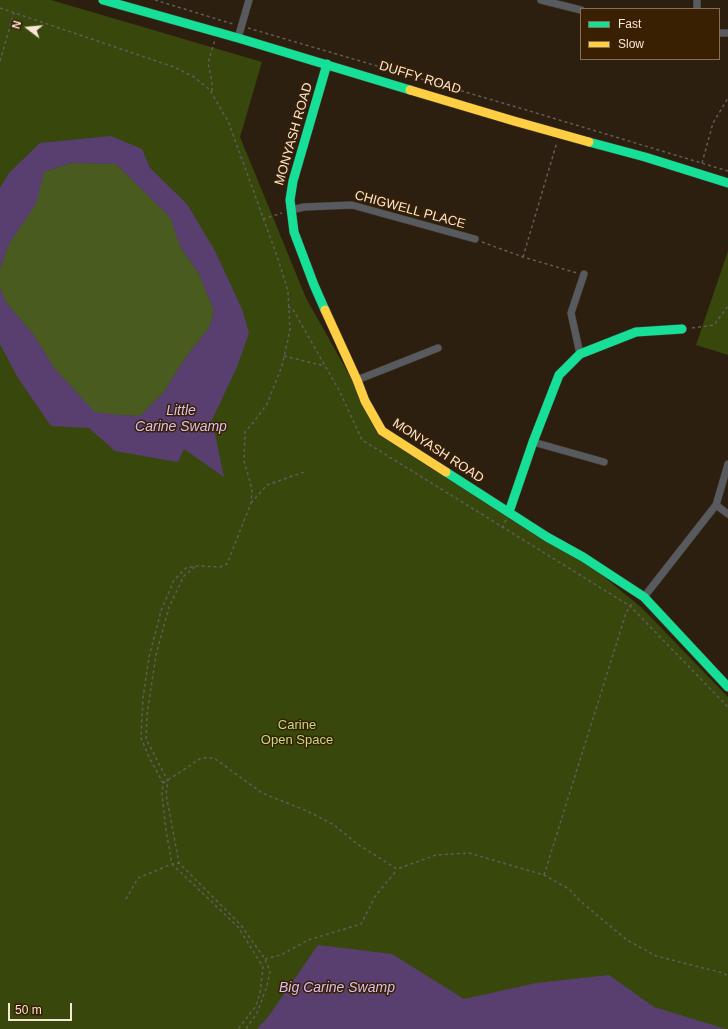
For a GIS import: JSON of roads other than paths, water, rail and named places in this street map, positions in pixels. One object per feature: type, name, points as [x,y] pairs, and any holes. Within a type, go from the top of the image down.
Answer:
[{"type":"street","name":"DUFFY ROAD","points":[[103,0],[119,2],[506,118],[645,157],[728,183]]},
{"type":"street","points":[[238,38],[249,0]]},
{"type":"street","points":[[541,0],[580,10]]},
{"type":"street","name":"MONYASH ROAD","points":[[327,64],[293,181],[290,200],[294,232],[312,279],[366,401],[382,431],[644,597],[728,687]]},
{"type":"street","name":"CHIGWELL PLACE","points":[[291,210],[304,207],[352,205],[475,240]]},
{"type":"street","points":[[580,354],[571,313],[584,274]]},
{"type":"street","points":[[509,512],[533,442],[559,375],[580,354],[636,332],[682,329]]},
{"type":"street","points":[[357,380],[438,348]]},
{"type":"street","points":[[533,442],[604,462]]},
{"type":"street","points":[[644,597],[716,505],[728,464]]},
{"type":"street","points":[[716,505],[728,514]]},
{"type":"water","name":"Little Carine Swamp","points":[[111,136],[142,149],[150,168],[187,204],[215,251],[242,309],[249,333],[237,367],[212,420],[224,477],[184,449],[178,462],[115,451],[89,428],[51,426],[18,378],[0,344],[0,287],[5,301],[33,334],[55,369],[95,412],[140,416],[163,393],[186,357],[209,328],[214,311],[199,274],[181,248],[170,217],[116,164],[72,163],[44,172],[36,204],[9,244],[0,269],[0,188],[9,173],[40,143]]},
{"type":"water","name":"Big Carine Swamp","points":[[318,945],[392,954],[464,999],[536,983],[609,975],[654,1007],[726,1029],[257,1029],[268,1017]]},
{"type":"park label","name":"Carine Open Space","points":[[297,732]]}]
